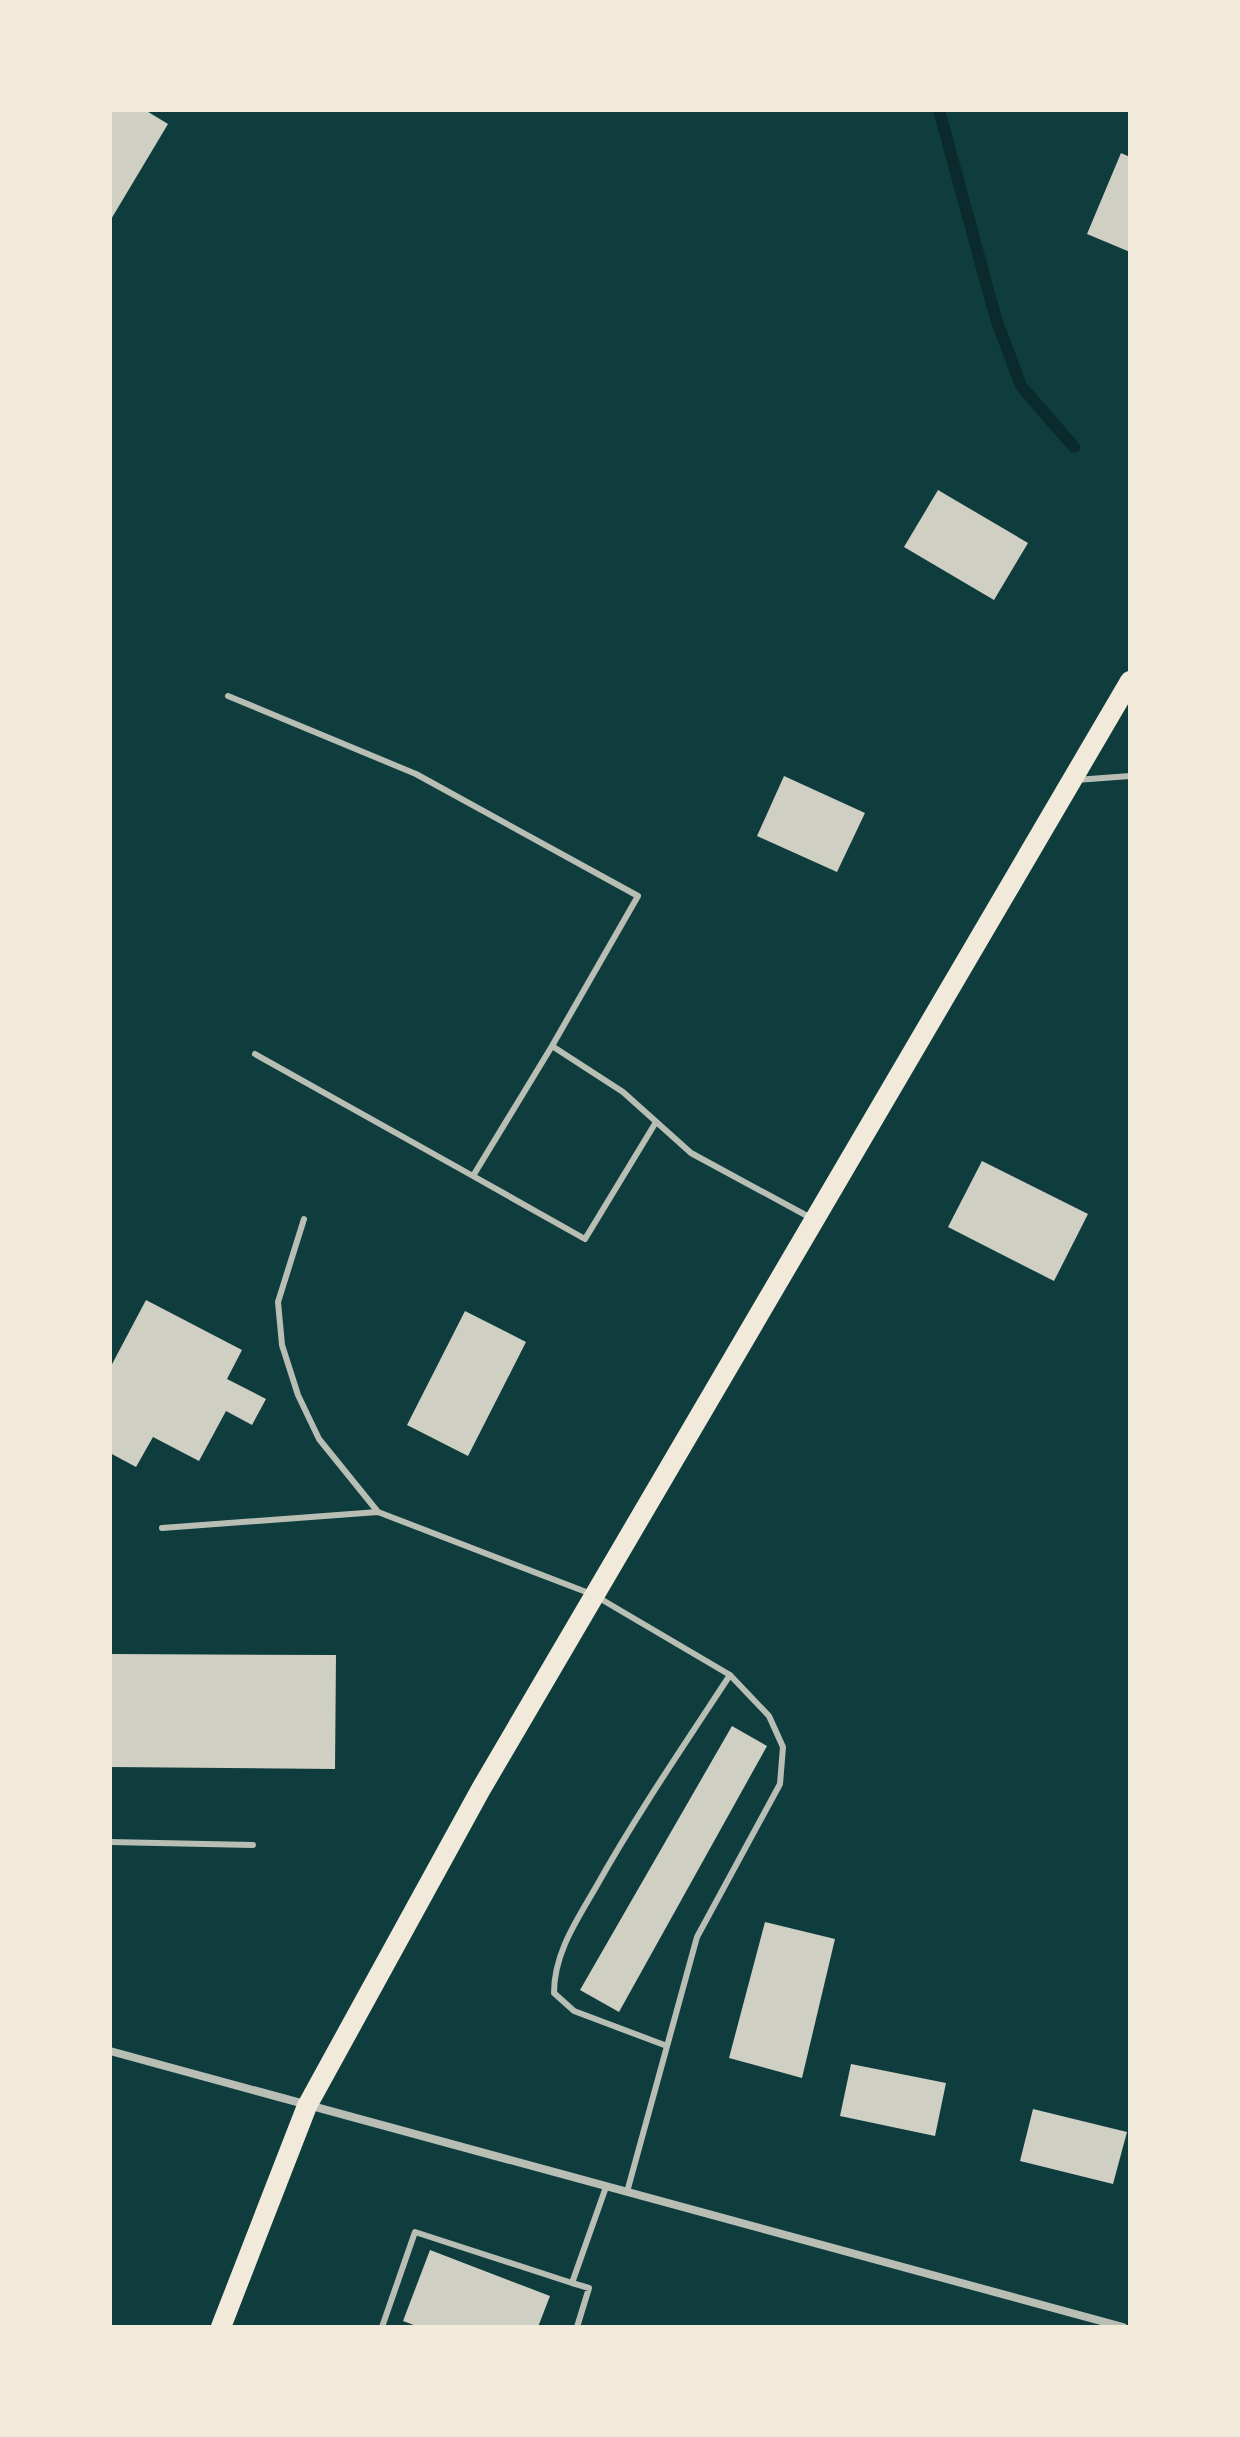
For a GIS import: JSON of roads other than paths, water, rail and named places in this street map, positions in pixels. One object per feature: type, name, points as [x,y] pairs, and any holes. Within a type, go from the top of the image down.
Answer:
[{"type":"main road","points":[[221,2327],[307,2106],[481,1789],[1130,681]]},
{"type":"street","points":[[110,2051],[1123,2327]]},
{"type":"lane","points":[[228,696],[416,774],[638,896],[473,1176]]},
{"type":"lane","points":[[1072,780],[1130,776]]},
{"type":"lane","points":[[552,1046],[623,1092],[691,1153],[815,1219]]},
{"type":"lane","points":[[255,1054],[585,1239],[656,1122]]},
{"type":"lane","points":[[304,1219],[278,1302],[282,1345],[298,1395],[319,1439],[378,1512]]},
{"type":"lane","points":[[162,1528],[378,1512],[594,1595],[730,1675],[769,1716],[783,1747],[780,1784],[697,1937],[627,2193]]},
{"type":"lane","points":[[667,2046],[574,2011],[554,1993],[554,1973],[565,1942],[625,1835],[730,1675]]},
{"type":"lane","points":[[110,1842],[253,1845]]},
{"type":"lane","points":[[572,2283],[606,2187]]},
{"type":"lane","points":[[382,2327],[415,2232],[589,2288],[577,2327]]},
{"type":"waterway","points":[[939,110],[996,319],[1021,386],[1074,447]]}]
